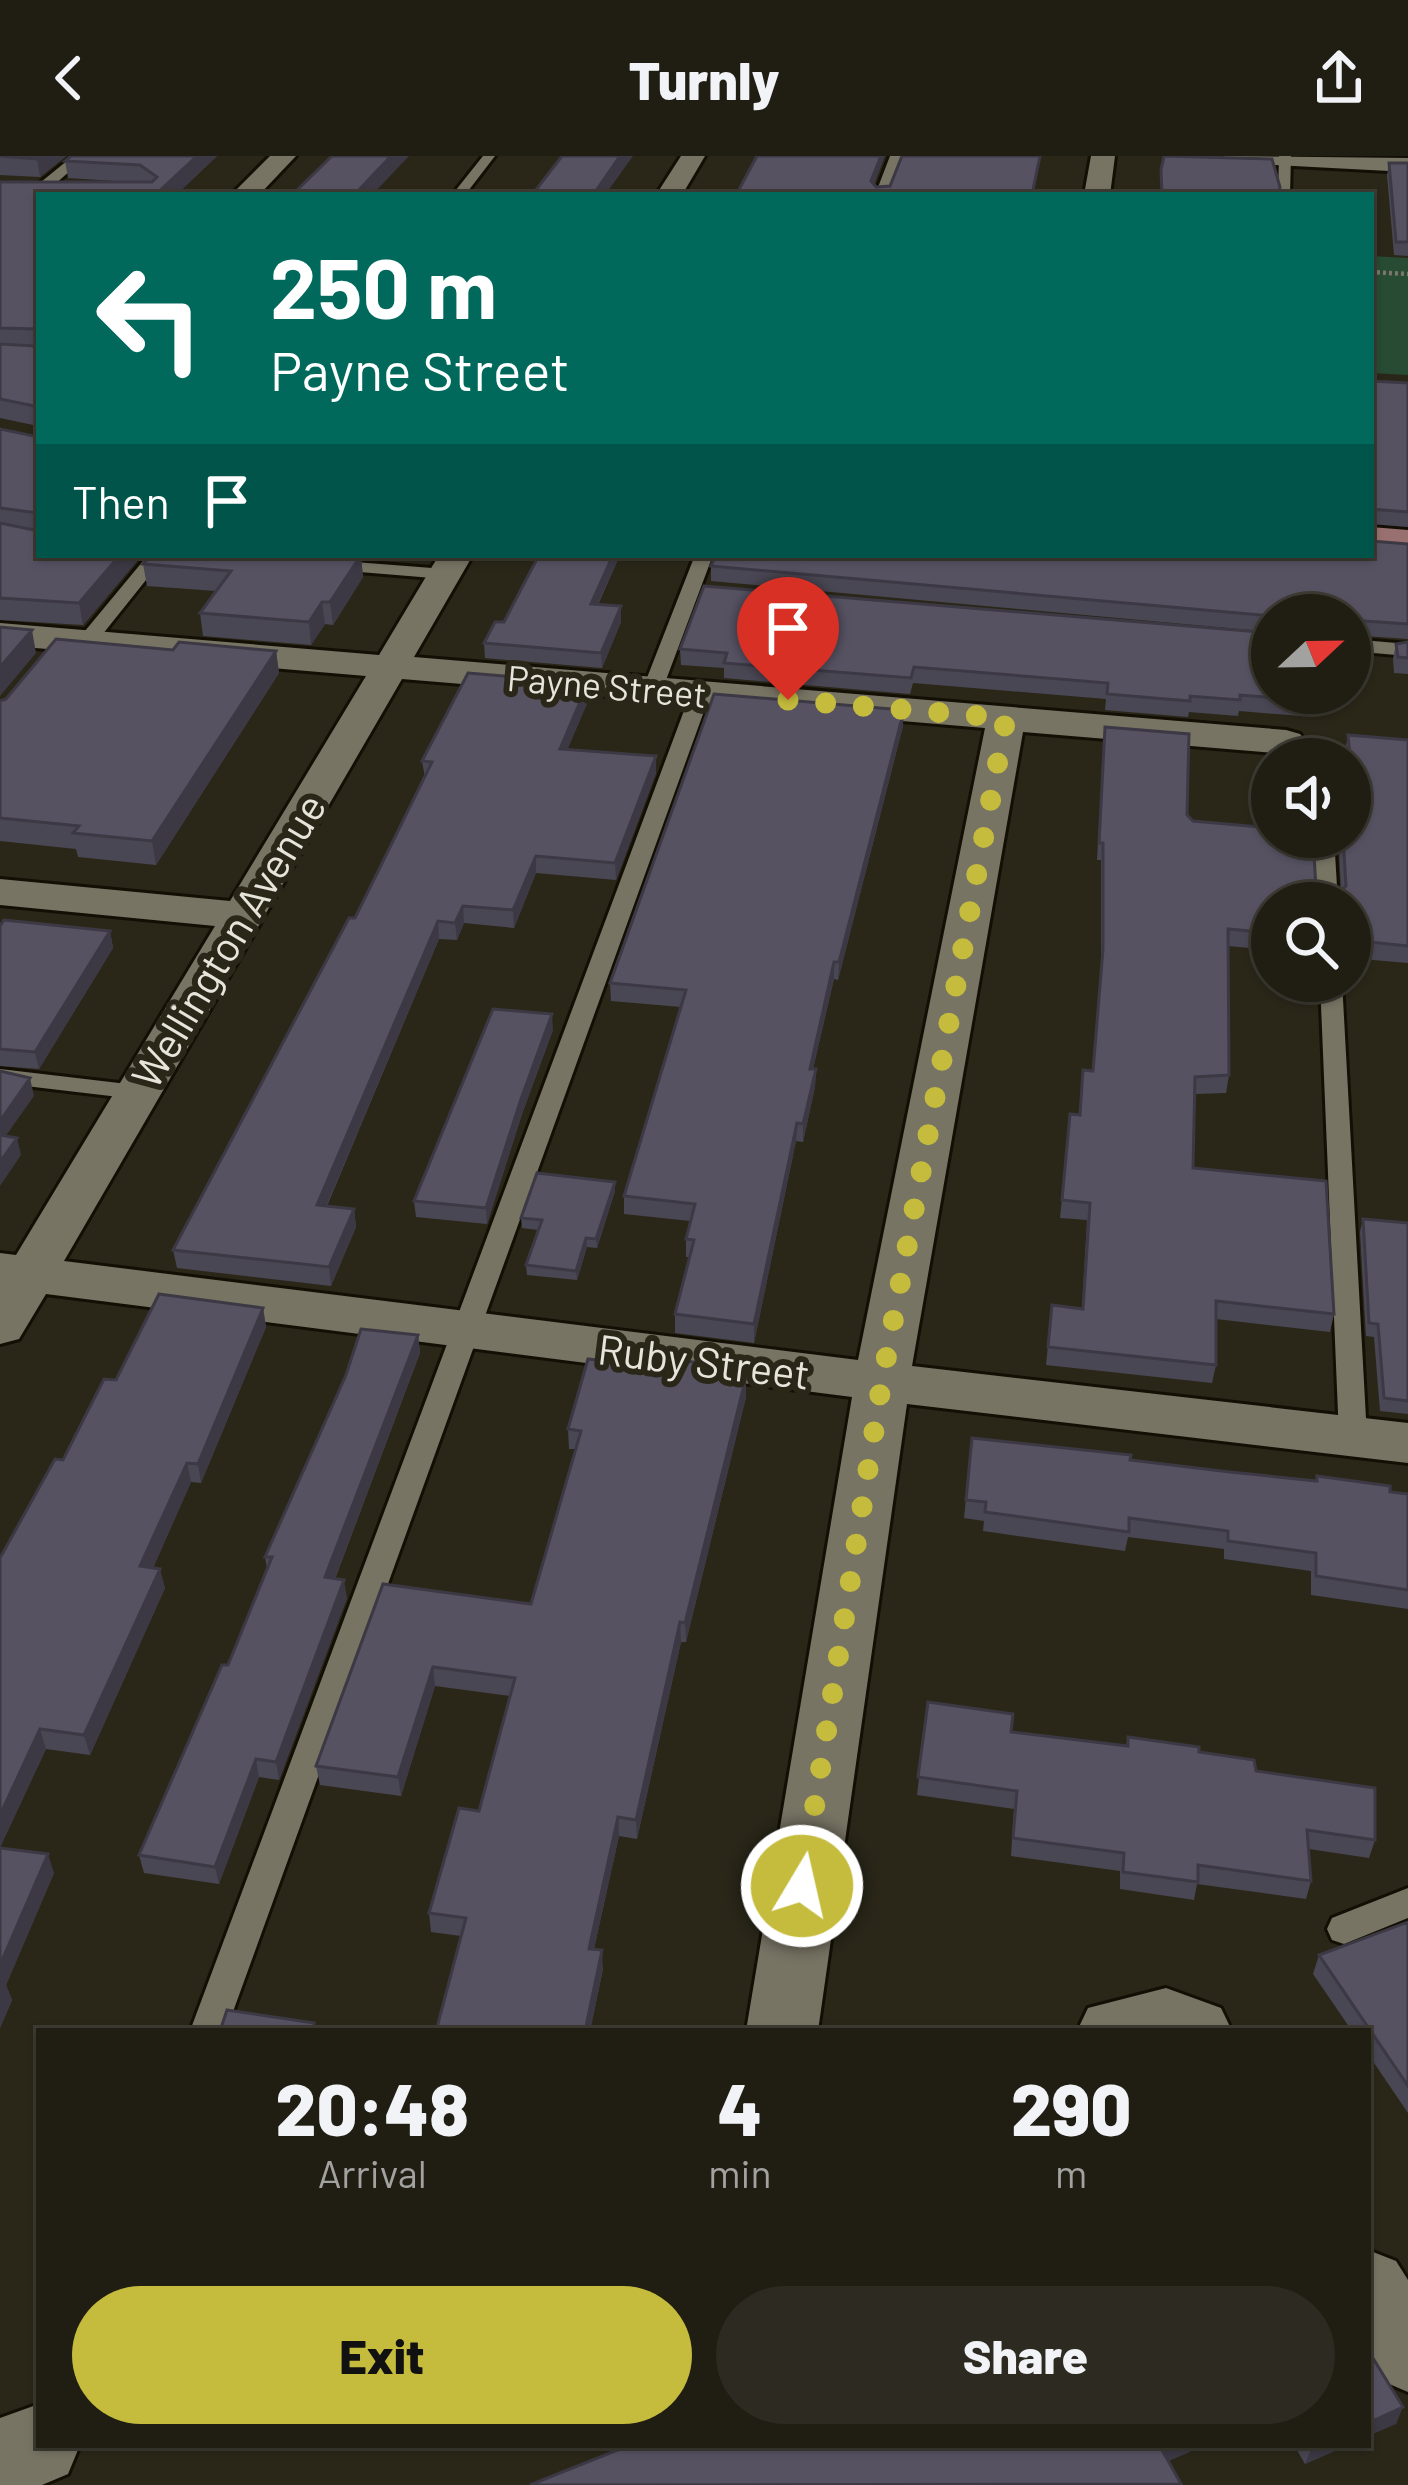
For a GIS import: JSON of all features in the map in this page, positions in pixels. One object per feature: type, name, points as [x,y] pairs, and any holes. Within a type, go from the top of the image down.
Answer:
[{"type":"main road","points":[[1374,540],[1408,543]]},
{"type":"street","points":[[247,192],[284,156]]},
{"type":"street","points":[[671,192],[693,156]]},
{"type":"street","points":[[1097,192],[1103,156]]},
{"type":"street","points":[[1235,156],[1408,165]]},
{"type":"street","points":[[31,189],[81,191]]},
{"type":"street","name":"Wellington Avenue","points":[[0,1326],[15,1272],[136,1093],[451,564]]},
{"type":"street","name":"Payne Street","points":[[0,634],[68,645],[1006,718],[1251,745]]},
{"type":"street","points":[[782,2028],[882,1381],[1006,718]]},
{"type":"street","points":[[0,892],[242,915]]},
{"type":"street","name":"Ruby Street","points":[[15,1272],[466,1333],[1408,1443]]},
{"type":"street","points":[[1127,2028],[1166,2020],[1188,2028]]},
{"type":"street","points":[[1371,2293],[1408,2352]]},
{"type":"street","points":[[0,2459],[36,2446]]},
{"type":"lane","points":[[31,189],[81,156]]},
{"type":"lane","points":[[460,192],[489,156]]},
{"type":"lane","points":[[882,192],[896,156]]},
{"type":"lane","points":[[1284,192],[1285,157]]},
{"type":"lane","points":[[68,645],[154,558]]},
{"type":"lane","points":[[652,688],[703,558]]},
{"type":"lane","points":[[318,564],[451,564]]},
{"type":"lane","points":[[691,590],[714,592]]},
{"type":"lane","points":[[1371,647],[1408,650]]},
{"type":"lane","points":[[209,2028],[701,692]]},
{"type":"lane","points":[[1332,1002],[1353,1437]]},
{"type":"lane","points":[[0,1076],[136,1093]]},
{"type":"lane","points":[[1344,1929],[1408,1903]]},
{"type":"path","points":[[1374,272],[1408,274]]},
{"type":"green space","points":[[1374,256],[1408,258],[1408,375],[1374,373]]},
{"type":"building","points":[[71,156],[197,156],[158,192],[36,192],[36,329],[0,328],[0,182],[152,182],[157,177],[140,165],[65,161]]},
{"type":"building","points":[[332,156],[391,156],[357,192],[295,192]]},
{"type":"building","points":[[562,156],[620,156],[595,192],[534,192]]},
{"type":"building","points":[[757,156],[881,156],[871,181],[876,187],[890,186],[902,156],[1040,156],[1033,192],[738,192]]},
{"type":"building","points":[[1164,156],[1272,159],[1279,192],[1162,192]]},
{"type":"building","points":[[1389,163],[1408,163],[1408,242],[1396,242]]},
{"type":"building","points":[[0,344],[35,346],[36,406],[0,399]]},
{"type":"building","points":[[1374,381],[1408,383],[1408,512],[1374,509]]},
{"type":"building","points":[[0,429],[36,437],[36,513],[0,508]]},
{"type":"building","points":[[36,522],[36,558],[117,558],[79,603],[0,598],[0,523],[34,530]]},
{"type":"building","points":[[1374,541],[1408,544],[1408,624],[1371,621],[1371,594],[1251,594],[1251,614],[711,566],[715,558],[1374,558]]},
{"type":"building","points":[[148,558],[359,558],[330,602],[322,602],[309,622],[200,613],[231,571],[143,564]]},
{"type":"building","points":[[537,558],[612,558],[591,604],[621,606],[601,653],[484,643],[495,622],[504,622]]},
{"type":"building","points":[[704,586],[1251,631],[1251,696],[1240,695],[1240,700],[1190,696],[1190,701],[1107,694],[1108,683],[914,667],[911,678],[724,663],[727,653],[680,649]]},
{"type":"building","points":[[0,627],[32,630],[0,667]]},
{"type":"building","points":[[56,639],[173,650],[179,642],[276,651],[152,841],[73,833],[79,826],[0,818],[0,701]]},
{"type":"building","points":[[1408,642],[1408,658],[1398,657],[1396,644]]},
{"type":"building","points":[[468,673],[588,683],[560,749],[656,756],[615,863],[536,856],[513,910],[463,906],[455,923],[438,921],[317,1205],[354,1209],[329,1267],[173,1250],[349,918],[355,918],[432,762],[422,761]]},
{"type":"building","points":[[714,694],[904,710],[839,962],[834,962],[810,1069],[816,1069],[803,1124],[797,1123],[754,1324],[675,1314],[694,1240],[686,1239],[695,1204],[624,1196],[686,990],[610,983]]},
{"type":"building","points":[[1105,727],[1189,734],[1187,815],[1193,821],[1251,826],[1251,858],[1314,858],[1316,882],[1251,882],[1251,931],[1228,929],[1229,1075],[1195,1077],[1193,1168],[1326,1181],[1334,1314],[1216,1301],[1216,1365],[1048,1347],[1052,1305],[1083,1309],[1090,1203],[1062,1200],[1070,1114],[1080,1115],[1083,1070],[1093,1071],[1103,949],[1103,843],[1099,843]]},
{"type":"building","points":[[1348,735],[1408,740],[1408,946],[1371,942],[1371,882],[1346,882],[1344,858],[1371,858],[1371,738]]},
{"type":"building","points":[[4,920],[110,931],[35,1052],[0,1049],[0,926]]},
{"type":"building","points":[[493,1009],[552,1014],[486,1208],[414,1201]]},
{"type":"building","points":[[0,1071],[30,1078],[0,1121]]},
{"type":"building","points":[[0,1135],[17,1138],[0,1162]]},
{"type":"building","points":[[537,1173],[615,1182],[596,1239],[586,1238],[576,1271],[526,1265],[542,1220],[521,1218]]},
{"type":"building","points":[[1363,1219],[1408,1223],[1408,1401],[1384,1398],[1378,1324],[1369,1323]]},
{"type":"building","points":[[159,1294],[263,1308],[198,1464],[187,1463],[140,1566],[160,1569],[84,1735],[40,1729],[0,1815],[0,1558],[55,1459],[63,1460],[104,1379],[116,1380]]},
{"type":"building","points":[[361,1329],[418,1335],[325,1577],[344,1580],[276,1762],[256,1759],[215,1867],[139,1855],[222,1665],[228,1665],[272,1557],[265,1557],[346,1375]]},
{"type":"building","points":[[664,1358],[744,1369],[746,1377],[685,1623],[680,1622],[636,1820],[618,1817],[589,1949],[602,1950],[586,2028],[437,2028],[466,1918],[429,1913],[459,1808],[479,1811],[515,1678],[433,1667],[398,1777],[316,1766],[383,1584],[531,1604],[581,1431],[568,1429],[588,1359],[662,1368]]},
{"type":"building","points":[[972,1438],[1131,1455],[1130,1460],[1230,1472],[1390,1486],[1390,1492],[1408,1494],[1408,1590],[1316,1576],[1316,1553],[1228,1541],[1228,1531],[1129,1518],[1129,1532],[985,1512],[986,1502],[966,1500]]},
{"type":"building","points":[[928,1702],[1013,1714],[1011,1732],[1128,1746],[1128,1737],[1199,1747],[1199,1752],[1254,1760],[1256,1771],[1375,1788],[1375,1840],[1307,1830],[1311,1881],[1198,1865],[1198,1882],[1123,1872],[1124,1853],[1013,1838],[1017,1791],[918,1777]]},
{"type":"building","points":[[0,1848],[48,1854],[0,1965]]},
{"type":"building","points":[[1408,1922],[1408,2086],[1371,2028],[1319,1955]]},
{"type":"building","points":[[227,2010],[314,2023],[313,2028],[221,2028]]},
{"type":"building","points":[[1371,2355],[1403,2407],[1371,2422]]},
{"type":"building","points":[[622,2448],[1166,2448],[1162,2450],[1181,2484],[530,2485]]},
{"type":"route","points":[[788,700],[1006,718],[882,1381],[802,1886]]}]
